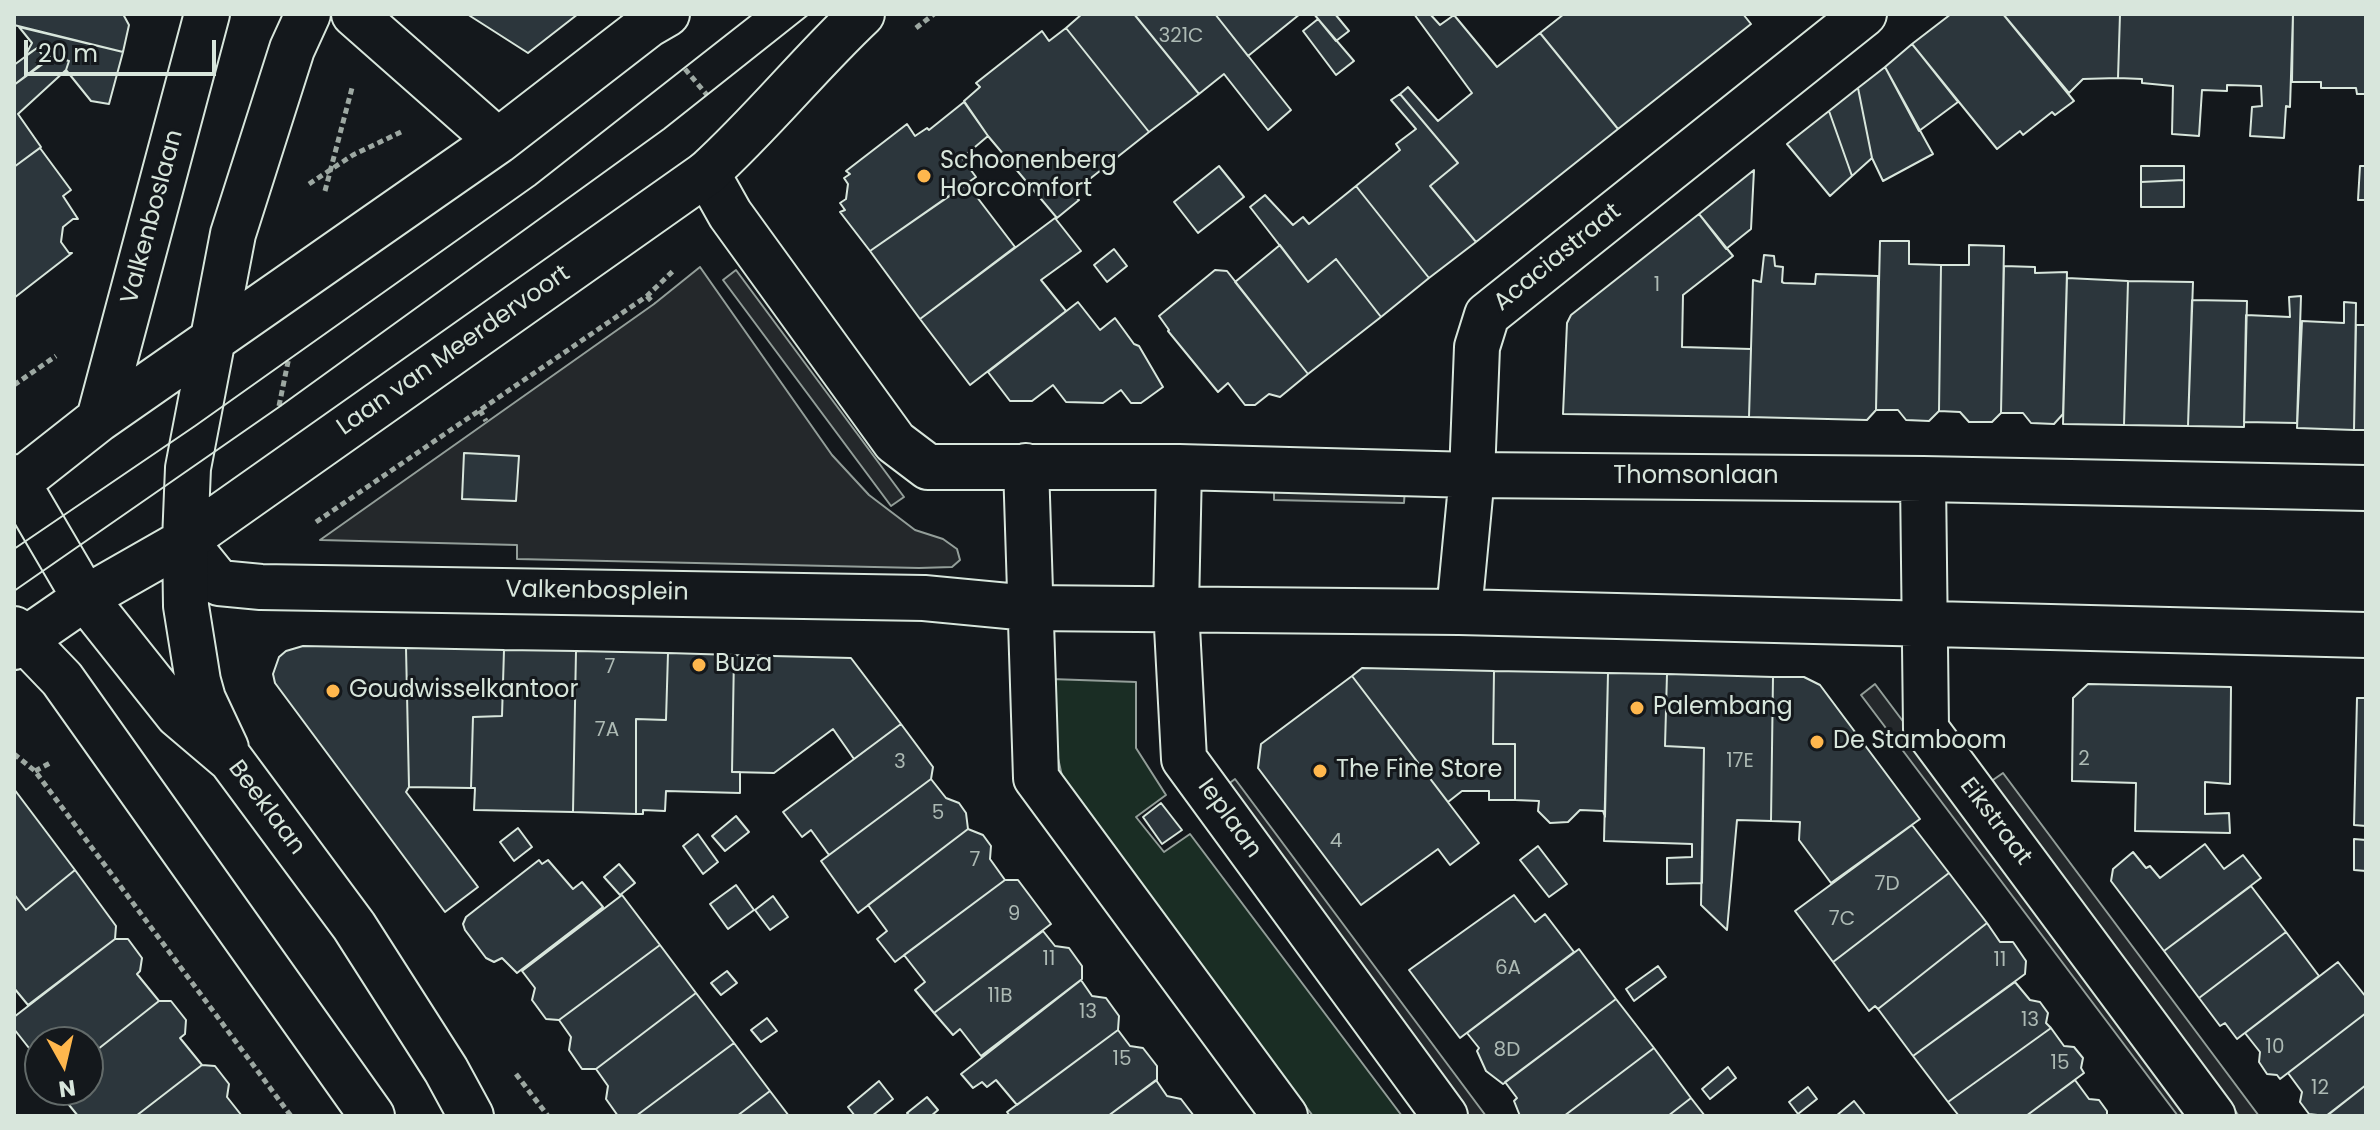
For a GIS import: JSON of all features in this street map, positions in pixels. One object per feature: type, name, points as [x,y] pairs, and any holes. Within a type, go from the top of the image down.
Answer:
[{"type":"street","name":"Valkenboslaan","points":[[99,419],[207,14]]},
{"type":"street","points":[[231,760],[203,699],[186,606],[188,468],[233,234],[292,49],[308,14]]},
{"type":"street","points":[[354,14],[498,141]]},
{"type":"street","points":[[15,482],[213,338],[498,141],[648,25],[667,14]]},
{"type":"street","name":"Laan van Meerdervoort","points":[[18,639],[185,541],[707,173],[744,140],[824,50],[862,14]]},
{"type":"street","name":"Acaciastraat","points":[[1459,612],[1472,475],[1477,347],[1487,315],[1864,14]]},
{"type":"street","points":[[707,173],[730,214],[895,442],[928,467],[1026,466],[1036,778],[1285,1116]]},
{"type":"street","name":"Thomsonlaan","points":[[1026,466],[2366,488]]},
{"type":"street","name":"Ieplaan","points":[[1179,467],[1176,608],[1184,759],[1445,1116]]},
{"type":"street","name":"Eikstraat","points":[[1923,479],[1926,729],[2213,1116]]},
{"type":"street","name":"Beeklaan","points":[[15,482],[85,598],[178,715],[231,760],[354,926],[446,1070],[471,1116]]},
{"type":"street","name":"Valkenbosplein","points":[[185,541],[219,583],[261,587],[924,598],[1029,608]]},
{"type":"street","points":[[1029,608],[1459,612],[2366,635]]},
{"type":"street","points":[[18,639],[62,679],[367,1114]]},
{"type":"path","points":[[675,58],[715,105]]},
{"type":"path","points":[[261,488],[339,136]]},
{"type":"path","points":[[304,531],[647,296],[730,214]]},
{"type":"path","points":[[647,296],[654,304]]},
{"type":"path","points":[[480,410],[486,421]]},
{"type":"path","points":[[14,754],[35,771],[291,1116]]},
{"type":"green space","points":[[1051,679],[1136,682],[1136,748],[1166,795],[1136,817],[1164,852],[1190,834],[1402,1116],[1313,1116],[1077,805],[1062,776],[1053,736]]},
{"type":"shaded area","points":[[700,267],[832,455],[869,495],[915,530],[943,539],[957,549],[960,560],[952,567],[517,559],[517,545],[320,540],[654,304]]},
{"type":"shaded area","points":[[736,270],[904,497],[891,506],[723,280]]},
{"type":"shaded area","points":[[1274,485],[1405,488],[1404,503],[1274,500]]},
{"type":"shaded area","points":[[1875,684],[2199,1116],[2178,1116],[1861,695]]},
{"type":"shaded area","points":[[2003,773],[2259,1116],[2239,1116],[1990,782]]},
{"type":"shaded area","points":[[1235,779],[1486,1116],[1469,1116],[1251,827],[1223,788]]},
{"type":"building","points":[[14,14],[123,14],[129,25],[123,52],[14,25]]},
{"type":"building","points":[[467,14],[578,14],[528,53]]},
{"type":"building","points":[[1082,14],[1134,14],[1199,94],[1149,132],[1066,28]]},
{"type":"building","points":[[1134,14],[1215,14],[1291,110],[1268,130],[1224,74],[1199,94]]},
{"type":"building","points":[[1215,14],[1300,14],[1248,56]]},
{"type":"building","points":[[1314,14],[1335,14],[1349,31],[1336,41]]},
{"type":"building","points":[[1414,14],[1430,14],[1440,25],[1454,15],[1497,67],[1540,33],[1618,129],[1476,242],[1430,186],[1458,163],[1400,94],[1408,87],[1438,121],[1472,93]]},
{"type":"building","points":[[1564,14],[1743,14],[1751,24],[1618,129],[1540,33]]},
{"type":"building","points":[[1951,14],[2003,14],[2074,101],[2055,115],[2052,112],[2023,135],[2020,131],[1997,149],[1912,44]]},
{"type":"building","points":[[2003,14],[2120,14],[2118,78],[2083,79],[2069,93]]},
{"type":"building","points":[[2120,14],[2293,14],[2290,107],[2286,106],[2284,138],[2250,136],[2252,107],[2262,106],[2261,86],[2227,85],[2227,91],[2202,90],[2199,136],[2172,134],[2173,86],[2142,83],[2142,79],[2118,78]]},
{"type":"building","points":[[2293,14],[2366,14],[2366,94],[2357,94],[2356,88],[2321,88],[2321,82],[2292,82]]},
{"type":"building","points":[[1318,19],[1354,61],[1336,75],[1303,31]]},
{"type":"building","points":[[19,27],[123,52],[109,104],[91,101],[66,70],[69,61],[51,56],[47,61],[37,48],[25,56],[32,43]]},
{"type":"building","points":[[1066,28],[1149,132],[1072,193],[1079,200],[1057,218],[988,136],[964,101],[980,87],[976,83],[1042,31],[1049,41]]},
{"type":"building","points":[[1912,44],[1958,102],[1919,131],[1885,67]]},
{"type":"building","points":[[37,48],[47,61],[14,85],[14,65]]},
{"type":"building","points":[[51,56],[69,61],[66,70],[18,114],[41,147],[14,167],[14,85]]},
{"type":"building","points":[[1885,67],[1933,154],[1883,181],[1872,158],[1858,88]]},
{"type":"building","points":[[1858,88],[1872,158],[1852,176],[1829,111]]},
{"type":"building","points":[[1400,94],[1458,163],[1430,186],[1476,242],[1429,278],[1356,186],[1400,150],[1396,144],[1416,129],[1391,100]]},
{"type":"building","points":[[964,102],[988,136],[962,158],[976,177],[870,251],[840,212],[845,210],[840,203],[846,199],[848,184],[844,178],[850,174],[846,171],[907,124],[915,136],[927,128],[929,130]]},
{"type":"building","points":[[1829,111],[1852,176],[1830,196],[1787,144]]},
{"type":"building","points":[[40,148],[71,190],[63,196],[78,219],[63,227],[61,242],[72,253],[14,298],[14,167]]},
{"type":"building","points":[[1219,166],[1244,197],[1198,233],[1174,202]]},
{"type":"building","points":[[2141,166],[2184,166],[2184,180],[2141,182]]},
{"type":"building","points":[[2360,166],[2366,166],[2366,200],[2358,200]]},
{"type":"building","points":[[1754,170],[1751,229],[1726,249],[1699,214]]},
{"type":"building","points":[[2184,180],[2184,207],[2141,207],[2141,182]]},
{"type":"building","points":[[967,184],[1015,247],[920,319],[870,251]]},
{"type":"building","points":[[1356,186],[1429,278],[1381,317],[1336,259],[1308,282],[1250,207],[1265,195],[1293,225],[1303,217],[1309,224]]},
{"type":"building","points":[[1699,214],[1733,256],[1683,295],[1682,347],[1751,349],[1749,417],[1563,414],[1567,323],[1571,315]]},
{"type":"building","points":[[1055,218],[1081,251],[1041,280],[1066,311],[970,385],[920,319]]},
{"type":"building","points":[[1880,241],[1909,241],[1909,264],[1941,265],[1939,411],[1929,421],[1906,420],[1898,410],[1876,410]]},
{"type":"building","points":[[1280,245],[1308,282],[1336,259],[1381,317],[1308,374],[1235,282]]},
{"type":"building","points":[[1969,245],[2004,246],[2001,413],[1992,422],[1969,422],[1960,412],[1939,411],[1941,265],[1969,265]]},
{"type":"building","points":[[1114,249],[1127,266],[1107,282],[1094,265]]},
{"type":"building","points":[[1764,255],[1774,256],[1775,266],[1783,267],[1784,283],[1815,284],[1816,274],[1878,276],[1876,410],[1867,420],[1749,417],[1753,280],[1761,282]]},
{"type":"building","points":[[2004,266],[2035,267],[2035,273],[2067,272],[2063,414],[2054,424],[2031,423],[2023,413],[2001,413]]},
{"type":"building","points":[[1215,270],[1227,271],[1308,374],[1280,397],[1269,394],[1255,405],[1245,405],[1228,383],[1218,392],[1159,316]]},
{"type":"building","points":[[2067,278],[2128,281],[2124,425],[2063,424]]},
{"type":"building","points":[[2128,281],[2193,282],[2188,426],[2124,425]]},
{"type":"building","points":[[2301,296],[2297,423],[2244,422],[2246,315],[2290,317],[2289,297]]},
{"type":"building","points":[[2192,300],[2247,301],[2244,427],[2188,426]]},
{"type":"building","points":[[1078,302],[1100,330],[1115,318],[1134,344],[1139,346],[1163,387],[1141,403],[1131,403],[1121,390],[1103,403],[1066,402],[1053,385],[1032,401],[1010,401],[988,372]]},
{"type":"building","points":[[2344,302],[2356,303],[2354,430],[2297,428],[2302,321],[2344,323]]},
{"type":"building","points":[[2356,325],[2366,325],[2366,430],[2354,430]]},
{"type":"building","points":[[464,453],[519,456],[516,501],[462,499]]},
{"type":"building","points":[[303,646],[406,648],[409,787],[406,792],[478,887],[445,912],[275,683],[273,674],[279,657],[286,651]]},
{"type":"building","points":[[406,648],[504,650],[502,716],[473,717],[471,788],[409,787]]},
{"type":"building","points":[[504,650],[576,651],[573,812],[474,810],[475,788],[471,788],[473,717],[502,716]]},
{"type":"building","points":[[576,651],[668,653],[666,720],[636,719],[636,814],[573,812]]},
{"type":"building","points":[[668,653],[734,655],[732,772],[740,772],[740,793],[666,791],[665,811],[643,810],[643,814],[636,814],[636,719],[666,720]]},
{"type":"building","points":[[734,655],[851,658],[901,724],[854,759],[833,729],[774,773],[732,772]]},
{"type":"building","points":[[1362,668],[1494,671],[1493,744],[1515,744],[1515,800],[1489,800],[1489,791],[1462,791],[1448,802],[1352,676]]},
{"type":"building","points":[[1494,671],[1608,673],[1605,817],[1603,811],[1580,810],[1568,822],[1550,823],[1538,811],[1539,801],[1515,800],[1515,744],[1493,744]]},
{"type":"building","points":[[1608,673],[1667,674],[1665,746],[1704,748],[1702,883],[1667,884],[1667,858],[1692,857],[1692,844],[1604,841]]},
{"type":"building","points":[[1667,674],[1773,677],[1771,821],[1737,820],[1727,930],[1701,905],[1704,748],[1665,746]]},
{"type":"building","points":[[1352,676],[1479,843],[1450,865],[1438,849],[1361,905],[1258,768],[1261,744]]},
{"type":"building","points":[[1773,677],[1804,677],[1820,685],[1920,819],[1831,883],[1799,840],[1800,822],[1771,821]]},
{"type":"building","points":[[2088,684],[2231,687],[2230,784],[2205,782],[2205,814],[2229,813],[2230,833],[2135,831],[2136,783],[2072,781],[2073,698]]},
{"type":"building","points":[[2357,698],[2366,698],[2366,826],[2354,825]]},
{"type":"building","points":[[901,724],[933,767],[931,779],[829,855],[811,830],[802,837],[783,812]]},
{"type":"building","points":[[931,779],[946,798],[959,803],[966,813],[968,829],[858,913],[821,861]]},
{"type":"building","points":[[14,789],[75,870],[26,910],[14,894]]},
{"type":"building","points":[[1161,803],[1182,830],[1162,844],[1143,817]]},
{"type":"building","points":[[736,816],[749,832],[725,851],[712,836]]},
{"type":"building","points":[[1912,825],[1949,873],[1833,962],[1795,911]]},
{"type":"building","points":[[518,828],[532,847],[514,861],[500,842]]},
{"type":"building","points":[[968,829],[983,835],[991,846],[990,859],[1005,880],[895,962],[877,939],[887,931],[868,905]]},
{"type":"building","points":[[698,834],[718,862],[703,874],[683,846]]},
{"type":"building","points":[[2354,839],[2366,840],[2366,871],[2354,870]]},
{"type":"building","points":[[2205,844],[2224,869],[2243,855],[2261,878],[2164,951],[2111,881],[2113,869],[2133,852],[2146,868],[2150,866],[2160,878]]},
{"type":"building","points":[[1538,846],[1567,884],[1549,897],[1520,860]]},
{"type":"building","points":[[539,860],[542,864],[548,860],[573,889],[582,882],[603,907],[517,973],[502,958],[494,962],[486,958],[463,924],[466,917]]},
{"type":"building","points":[[619,864],[635,883],[620,895],[604,877]]},
{"type":"building","points":[[75,870],[116,926],[115,939],[28,1005],[14,988],[14,894],[26,910]]},
{"type":"building","points":[[1949,873],[1987,923],[1878,1009],[1875,1006],[1869,1011],[1833,962]]},
{"type":"building","points":[[1005,880],[1018,880],[1051,924],[934,1013],[915,990],[925,982],[904,955]]},
{"type":"building","points":[[736,885],[754,910],[728,929],[710,904]]},
{"type":"building","points":[[2251,886],[2286,932],[2199,998],[2164,951]]},
{"type":"building","points":[[622,895],[660,945],[559,1020],[546,1019],[532,1000],[535,988],[522,971]]},
{"type":"building","points":[[1514,895],[1535,922],[1545,914],[1574,952],[1460,1038],[1409,970]]},
{"type":"building","points":[[773,896],[788,917],[770,930],[755,910]]},
{"type":"building","points":[[1987,923],[2000,942],[2013,942],[2026,961],[2025,974],[1913,1056],[1878,1009]]},
{"type":"building","points":[[1043,931],[1055,946],[1069,948],[1082,966],[1082,979],[981,1056],[960,1029],[953,1035],[934,1013]]},
{"type":"building","points":[[2286,932],[2319,976],[2237,1039],[2225,1023],[2220,1026],[2199,998]]},
{"type":"building","points":[[115,939],[128,939],[142,958],[137,974],[159,1001],[104,1044],[104,1026],[24,1026],[24,1042],[14,1029],[14,1017]]},
{"type":"building","points":[[660,945],[696,993],[596,1069],[582,1069],[569,1050],[571,1037],[559,1020]]},
{"type":"building","points":[[1579,949],[1616,999],[1503,1084],[1486,1071],[1477,1051],[1479,1048],[1467,1033]]},
{"type":"building","points":[[2338,962],[2366,997],[2366,1013],[2280,1079],[2277,1075],[2267,1074],[2259,1062],[2260,1052],[2245,1033]]},
{"type":"building","points":[[1658,966],[1666,977],[1634,1001],[1626,989]]},
{"type":"building","points":[[727,971],[737,983],[721,995],[711,983]]},
{"type":"building","points":[[1081,980],[1092,996],[1106,998],[1119,1016],[1118,1030],[1017,1105],[996,1080],[987,1087],[982,1082],[973,1088],[961,1074]]},
{"type":"building","points":[[2015,982],[2030,1000],[2040,1002],[2048,1013],[2046,1023],[2051,1028],[1948,1102],[1913,1056]]},
{"type":"building","points":[[696,993],[734,1043],[636,1116],[618,1116],[606,1099],[608,1086],[596,1069]]},
{"type":"building","points":[[1616,999],[1654,1048],[1564,1116],[1520,1116],[1514,1101],[1517,1098],[1505,1082]]},
{"type":"building","points":[[159,1001],[171,1001],[186,1020],[185,1034],[180,1038],[202,1065],[136,1116],[78,1116],[70,1106],[104,1106],[104,1044]]},
{"type":"building","points":[[2366,1013],[2366,1085],[2326,1116],[2309,1114],[2300,1102],[2302,1092],[2288,1073]]},
{"type":"building","points":[[767,1018],[777,1031],[761,1042],[751,1030]]},
{"type":"building","points":[[2051,1028],[2064,1046],[2074,1047],[2083,1058],[2081,1068],[2084,1073],[2026,1116],[1959,1116],[1948,1102]]},
{"type":"building","points":[[1118,1030],[1130,1046],[1143,1048],[1157,1066],[1157,1080],[1108,1116],[1010,1116],[1007,1112]]},
{"type":"building","points":[[734,1043],[770,1091],[737,1116],[636,1116]]},
{"type":"building","points":[[1654,1048],[1691,1098],[1668,1116],[1564,1116]]},
{"type":"building","points":[[202,1065],[215,1066],[229,1084],[227,1097],[242,1116],[136,1116]]},
{"type":"building","points":[[1728,1067],[1736,1078],[1710,1099],[1702,1089]]},
{"type":"building","points":[[1156,1080],[1167,1096],[1181,1099],[1194,1116],[1108,1116]]},
{"type":"building","points":[[2075,1080],[2089,1099],[2099,1100],[2107,1116],[2026,1116]]},
{"type":"building","points":[[879,1081],[893,1099],[872,1116],[855,1116],[848,1107]]},
{"type":"building","points":[[2366,1085],[2366,1116],[2328,1115]]},
{"type":"building","points":[[1808,1087],[1817,1099],[1798,1114],[1789,1102]]},
{"type":"building","points":[[770,1091],[789,1116],[737,1116]]},
{"type":"building","points":[[927,1097],[938,1110],[931,1116],[910,1116],[907,1113]]},
{"type":"building","points":[[1691,1098],[1705,1116],[1668,1116]]},
{"type":"building","points":[[1854,1101],[1866,1116],[1836,1116]]},
{"type":"tram line","points":[[14,549],[195,426],[535,185],[753,14]]},
{"type":"tram line","points":[[14,591],[279,407],[664,129],[809,14]]},
{"type":"place","name":"Schoonenberg Hoorcomfort","points":[[924,176]]},
{"type":"place","name":"Buza","points":[[699,665]]},
{"type":"place","name":"Goudwisselkantoor","points":[[333,691]]},
{"type":"place","name":"Palembang","points":[[1637,708]]},
{"type":"place","name":"De Stamboom","points":[[1817,742]]},
{"type":"place","name":"The Fine Store","points":[[1320,771]]}]
